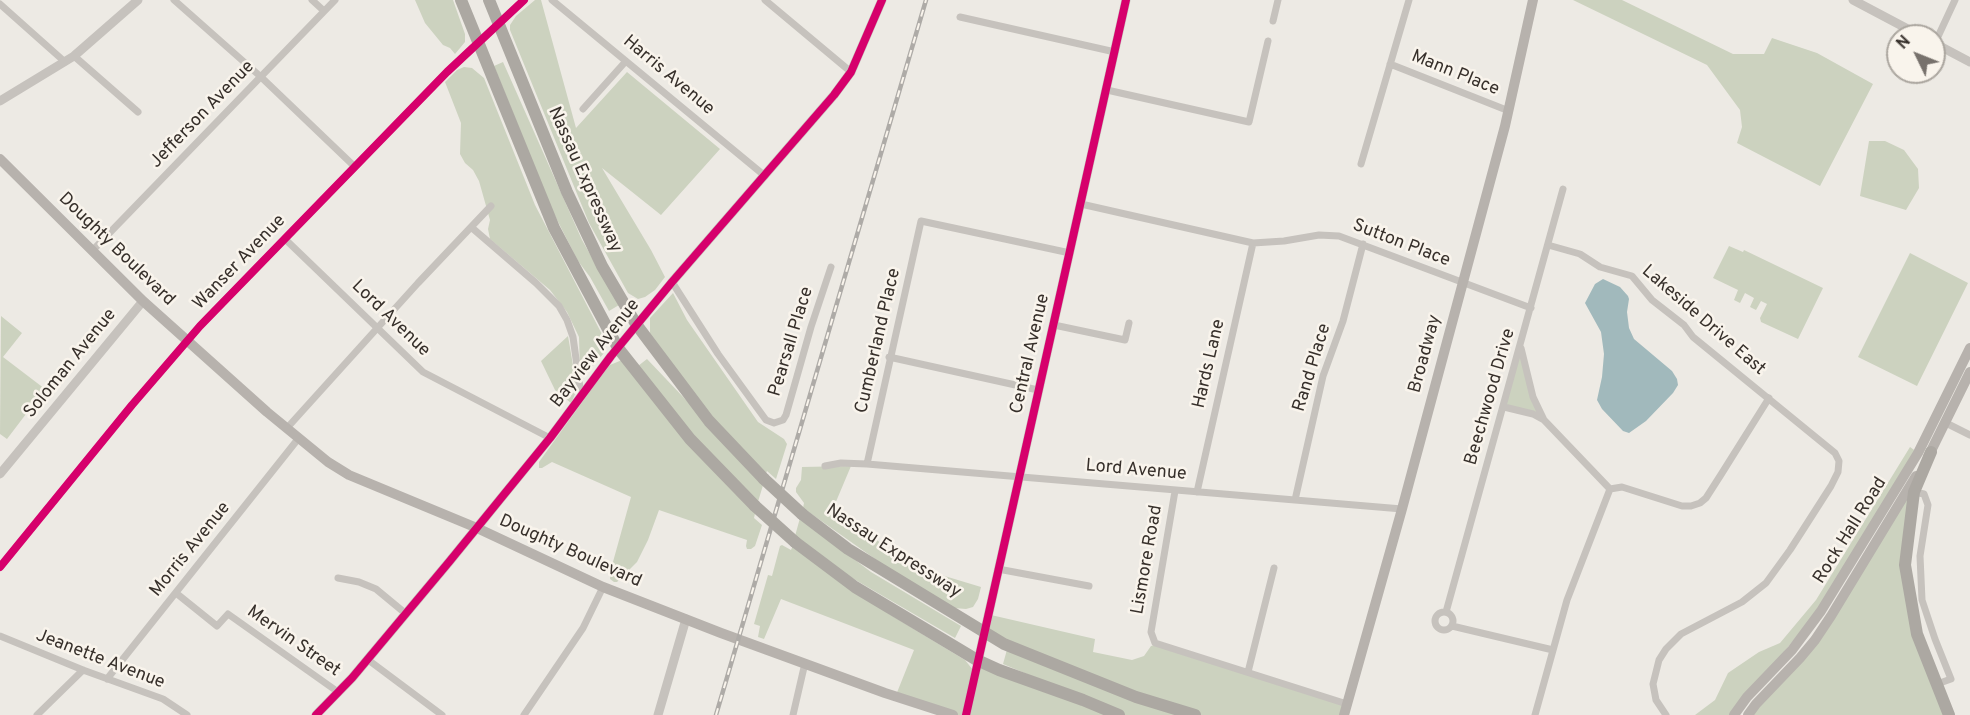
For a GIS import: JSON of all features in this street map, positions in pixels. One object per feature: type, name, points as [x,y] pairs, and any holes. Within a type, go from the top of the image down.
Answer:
[{"type":"highway","points":[[461,0],[557,235],[618,348],[690,439],[755,506],[795,542],[855,587],[977,660],[1119,715]]},
{"type":"highway","name":"Nassau Expressway","points":[[489,0],[580,223],[602,266],[636,324],[709,421],[765,479],[802,514],[848,549],[1004,644],[1136,697],[1195,715]]},
{"type":"highway","points":[[1931,452],[1914,492],[1905,565],[1917,634],[1949,715]]},
{"type":"main road","name":"Broadway","points":[[1344,715],[1509,111],[1533,0]]},
{"type":"main road","name":"Doughty Boulevard","points":[[0,159],[143,301],[298,439],[328,462],[349,474],[477,528],[603,586],[805,663],[953,715]]},
{"type":"main road","name":"Rock Hall Road","points":[[1734,715],[1747,697],[1792,650],[1821,611],[1918,453],[1970,348]]},
{"type":"main road","name":"Rock Hall Road","points":[[1748,715],[1800,658],[1831,616],[1931,452],[1970,372]]},
{"type":"street","points":[[0,101],[74,56],[138,0]]},
{"type":"street","points":[[174,0],[261,77],[354,166]]},
{"type":"street","points":[[312,0],[324,11]]},
{"type":"street","name":"Jefferson Avenue","points":[[92,251],[336,0]]},
{"type":"street","name":"Wanser Avenue","points":[[0,567],[187,341],[354,166],[478,42],[524,0]]},
{"type":"street","name":"Harris Avenue","points":[[552,0],[765,176]]},
{"type":"street","points":[[765,0],[851,72]]},
{"type":"street","name":"Bayview Avenue","points":[[315,715],[367,659],[477,528],[550,438],[636,324],[834,95],[851,72],[882,0]]},
{"type":"street","name":"Central Avenue","points":[[966,715],[1126,0]]},
{"type":"street","points":[[1273,21],[1278,0]]},
{"type":"street","points":[[1361,164],[1409,0]]},
{"type":"street","points":[[1853,0],[1898,24]]},
{"type":"street","points":[[1943,24],[1955,0]]},
{"type":"street","points":[[0,4],[65,62]]},
{"type":"street","points":[[960,17],[1115,52]]},
{"type":"street","points":[[1107,90],[1250,122],[1268,41]]},
{"type":"street","points":[[1946,49],[1970,62]]},
{"type":"street","points":[[74,56],[138,112]]},
{"type":"street","points":[[583,109],[626,62]]},
{"type":"street","name":"Mann Place","points":[[1390,64],[1509,111]]},
{"type":"street","name":"Beechwood Drive","points":[[1446,612],[1563,189]]},
{"type":"street","name":"Sutton Place","points":[[1081,204],[1253,243],[1329,235],[1348,238],[1531,308]]},
{"type":"street","points":[[287,428],[491,206]]},
{"type":"street","name":"Cumberland Place","points":[[867,464],[921,220],[1070,253]]},
{"type":"street","points":[[471,227],[559,306],[573,337],[581,395]]},
{"type":"street","name":"Lord Avenue","points":[[285,239],[423,372],[550,438]]},
{"type":"street","name":"Hards Lane","points":[[1197,492],[1253,243]]},
{"type":"street","name":"Rand Place","points":[[1295,500],[1323,376],[1343,321],[1363,244]]},
{"type":"street","name":"Lakeside Drive East","points":[[1548,245],[1580,254],[1600,267],[1632,276],[1652,300],[1684,325],[1693,337],[1834,453],[1839,461],[1839,472],[1790,550],[1766,583],[1742,602],[1681,634],[1666,649],[1659,660],[1653,684],[1656,700],[1666,715]]},
{"type":"street","name":"Pearsall Place","points":[[672,282],[715,349],[766,420],[778,423],[786,415],[831,267]]},
{"type":"street","name":"Soloman Avenue","points":[[0,474],[4,464],[143,301]]},
{"type":"street","points":[[1054,325],[1125,340],[1129,323]]},
{"type":"street","points":[[1521,345],[1533,397],[1544,420]]},
{"type":"street","points":[[889,357],[1038,390]]},
{"type":"street","points":[[1610,489],[1622,487],[1682,506],[1700,503],[1717,482],[1769,398]]},
{"type":"street","points":[[1504,407],[1533,414],[1544,420],[1610,489]]},
{"type":"street","points":[[1946,423],[1970,435]]},
{"type":"street","name":"Morris Avenue","points":[[107,679],[298,439]]},
{"type":"street","name":"Lord Avenue","points":[[825,466],[841,463],[867,464],[1402,509]]},
{"type":"street","points":[[1535,715],[1570,591],[1610,489]]},
{"type":"street","name":"Lismore Road","points":[[1175,491],[1151,632],[1152,638],[1155,643],[1248,672]]},
{"type":"street","points":[[1274,567],[1248,672],[1347,704]]},
{"type":"street","points":[[998,570],[1089,586]]},
{"type":"street","points":[[338,578],[376,589],[405,613]]},
{"type":"street","points":[[524,715],[583,628],[603,586]]},
{"type":"street","name":"Mervin Street","points":[[176,593],[217,626],[228,614],[338,692]]},
{"type":"street","points":[[1452,626],[1452,617],[1446,612],[1435,617],[1436,626],[1444,630],[1452,626],[1553,650]]},
{"type":"street","points":[[658,715],[686,619]]},
{"type":"street","name":"Jeanette Avenue","points":[[0,636],[163,699],[187,715]]},
{"type":"street","points":[[367,659],[442,715]]},
{"type":"street","points":[[793,715],[805,663]]},
{"type":"street","points":[[37,715],[83,670]]},
{"type":"green space","points":[[415,0],[453,0],[465,34],[465,42],[455,54],[443,45],[425,23]]},
{"type":"green space","points":[[535,0],[541,0],[576,128],[627,72],[720,149],[661,215],[602,168],[665,277],[655,290],[645,297],[638,299],[628,293],[589,223],[510,30],[510,25],[516,16]]},
{"type":"green space","points":[[1573,0],[1622,0],[1733,54],[1764,54],[1772,38],[1817,53],[1873,84],[1820,186],[1737,143],[1742,127],[1740,110],[1707,65]]},
{"type":"green space","points":[[503,62],[582,240],[619,305],[609,311],[578,261],[552,210],[494,66]]},
{"type":"green space","points":[[464,67],[472,68],[484,78],[535,205],[606,342],[604,353],[583,376],[580,371],[579,337],[567,312],[550,290],[490,239],[488,229],[490,220],[479,181],[460,154],[461,123],[445,82],[457,70]]},
{"type":"green space","points":[[1869,141],[1885,141],[1904,150],[1918,169],[1919,188],[1906,210],[1860,196]]},
{"type":"green space","points":[[1729,246],[1743,252],[1744,250],[1823,288],[1798,339],[1761,322],[1760,318],[1767,304],[1761,301],[1756,310],[1750,307],[1754,298],[1745,293],[1740,303],[1734,300],[1738,290],[1713,278]]},
{"type":"green space","points":[[1910,253],[1968,283],[1917,386],[1858,357]]},
{"type":"green space","points":[[673,293],[687,320],[758,422],[784,439],[787,444],[776,479],[767,471],[765,476],[725,434],[650,335],[650,318]]},
{"type":"green space","points":[[1,316],[22,333],[3,357],[45,389],[7,439],[0,434]]},
{"type":"green space","points":[[568,336],[576,383],[576,392],[571,403],[555,390],[541,361]]},
{"type":"green space","points":[[1521,345],[1533,397],[1544,420],[1504,407]]},
{"type":"green space","points":[[647,359],[764,482],[757,505],[691,437],[638,366]]},
{"type":"green space","points":[[622,360],[756,509],[754,518],[762,525],[755,546],[751,549],[747,549],[747,540],[659,510],[637,562],[617,582],[610,579],[631,497],[552,462],[539,468],[539,462],[601,376],[610,365]]},
{"type":"green space","points":[[1910,447],[1917,452],[1825,602],[1732,715],[1695,715],[1715,700],[1728,673],[1759,652],[1780,643],[1816,600]]},
{"type":"green space","points":[[851,466],[835,504],[905,564],[981,587],[973,607],[954,608],[902,578],[803,508],[804,503],[796,492],[801,480],[802,467]]},
{"type":"green space","points":[[1916,475],[1906,563],[1914,612],[1950,715],[1750,715],[1809,650]]},
{"type":"green space","points":[[800,518],[871,572],[961,626],[955,638],[847,575],[795,536]]},
{"type":"green space","points":[[794,543],[889,614],[965,660],[973,670],[965,715],[957,715],[896,695],[914,650],[781,599],[764,639],[758,637],[760,626],[754,624],[768,575],[772,576],[780,546],[791,550]]},
{"type":"green space","points":[[991,615],[1095,639],[1093,652],[1132,660],[1144,656],[1151,646],[1155,645],[1343,705],[1341,715],[1201,715],[1140,696],[991,633],[988,624]]},
{"type":"green space","points":[[1008,646],[1187,715],[1125,715],[1003,664]]},
{"type":"green space","points":[[980,667],[1115,715],[967,715]]},
{"type":"water","points":[[1603,279],[1620,287],[1628,296],[1629,328],[1634,339],[1672,371],[1677,379],[1678,385],[1673,393],[1646,421],[1629,433],[1623,431],[1602,409],[1597,400],[1604,354],[1601,332],[1585,303],[1595,284]]},
{"type":"railway","points":[[716,715],[926,0]]},
{"type":"cycle path","points":[[0,567],[132,405],[200,326],[447,72],[524,0]]},
{"type":"cycle path","points":[[316,715],[352,678],[449,562],[672,282],[834,95],[851,72],[882,0]]},
{"type":"cycle path","points":[[966,715],[1126,0]]}]
